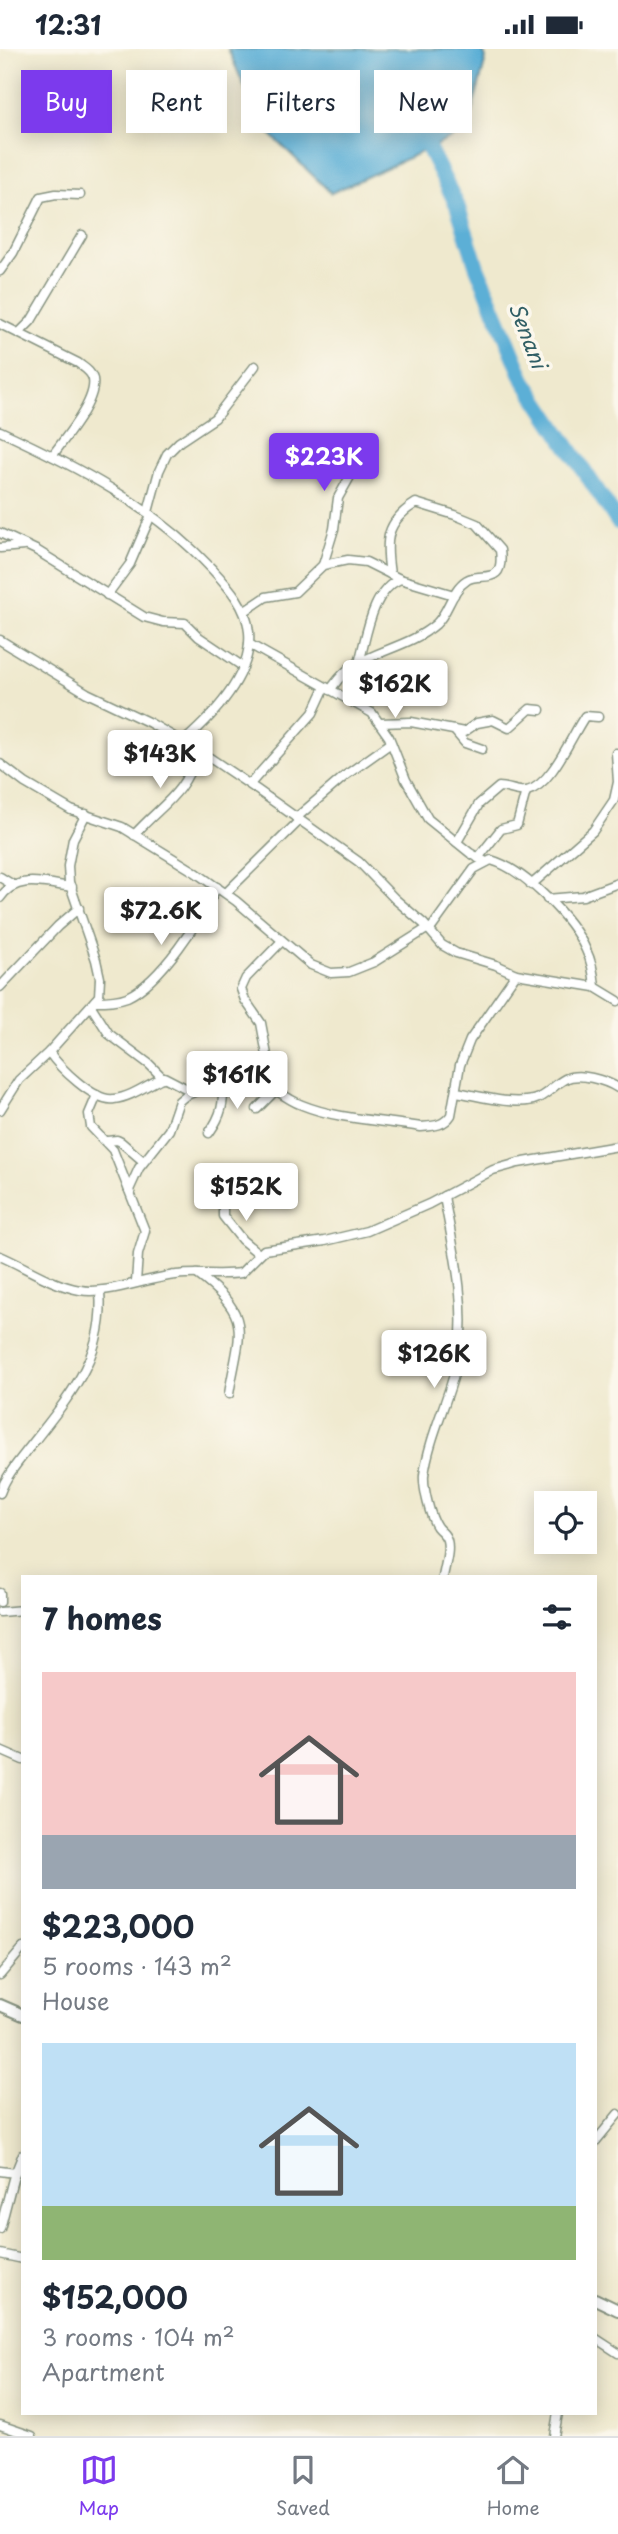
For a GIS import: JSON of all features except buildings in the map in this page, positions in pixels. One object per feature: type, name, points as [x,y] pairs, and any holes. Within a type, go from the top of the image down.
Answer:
[{"type":"main road","points":[[0,2005],[21,2014]]},
{"type":"main road","points":[[597,2300],[618,2310]]},
{"type":"street","points":[[0,271],[13,253],[41,197],[56,194],[80,195]]},
{"type":"street","points":[[19,333],[31,321],[82,235]]},
{"type":"street","points":[[0,324],[78,363],[89,371],[92,377],[92,391],[85,409],[52,456]]},
{"type":"street","points":[[107,595],[130,564],[149,513],[159,471],[167,454],[179,442],[215,418],[255,366]]},
{"type":"street","points":[[0,431],[52,456],[149,513],[185,540],[225,583],[245,611],[249,644],[239,676],[215,711],[183,742]]},
{"type":"street","points":[[323,565],[334,529],[338,498],[370,441]]},
{"type":"street","points":[[250,785],[313,713],[327,688],[359,663],[432,627],[442,619],[461,585],[472,577],[494,576],[498,569],[500,550],[477,524],[421,503],[399,515],[392,527],[387,546],[390,575]]},
{"type":"street","points":[[0,533],[27,546],[144,617],[163,622],[185,623],[199,637],[242,666]]},
{"type":"street","points":[[0,548],[27,546]]},
{"type":"street","points":[[245,611],[266,597],[295,591],[323,565],[358,559],[390,575],[454,595]]},
{"type":"street","points":[[359,663],[369,623],[382,595],[392,583],[401,579]]},
{"type":"street","points":[[0,640],[87,693],[183,742],[250,785],[359,862],[429,929],[442,945],[456,953],[516,974],[595,987],[618,1001]]},
{"type":"street","points":[[249,644],[372,713],[380,723],[406,780],[432,823],[482,860],[503,864],[547,899],[575,929],[593,968],[595,987]]},
{"type":"street","points":[[380,723],[411,722],[464,732],[477,723],[493,720],[509,728],[530,709],[540,710]]},
{"type":"street","points":[[0,764],[25,783],[71,810],[122,827],[217,887],[311,965],[331,973],[349,972],[374,963],[429,929],[482,860],[501,829],[517,825],[526,791],[547,777],[585,716],[598,717]]},
{"type":"street","points":[[454,730],[466,743],[482,750]]},
{"type":"street","points":[[226,893],[298,819],[372,755],[391,744]]},
{"type":"street","points":[[134,835],[176,795],[198,751]]},
{"type":"street","points":[[531,885],[593,831],[614,800],[618,788],[615,753]]},
{"type":"street","points":[[457,842],[479,804],[499,787],[526,791]]},
{"type":"street","points":[[0,1110],[19,1080],[49,1052],[99,996],[100,978],[68,866],[74,839],[86,814]]},
{"type":"street","points":[[0,877],[13,884],[31,882],[72,887]]},
{"type":"street","points":[[547,899],[583,896],[618,883]]},
{"type":"street","points":[[0,898],[13,884]]},
{"type":"street","points":[[93,1003],[129,996],[146,983],[180,946],[217,887]]},
{"type":"street","points":[[3,984],[58,926],[79,908]]},
{"type":"street","points":[[274,1089],[261,1023],[245,1000],[241,989],[246,978],[282,941]]},
{"type":"street","points":[[0,973],[3,984]]},
{"type":"street","points":[[129,1190],[143,1161],[169,1130],[179,1101],[242,1065],[274,1089],[302,1105],[328,1112],[421,1127],[436,1126],[447,1121],[452,1115],[460,1065],[470,1040],[516,974]]},
{"type":"street","points":[[93,1003],[109,1034],[149,1063],[163,1078]]},
{"type":"street","points":[[49,1052],[68,1076],[97,1095],[114,1099],[168,1077],[193,1091]]},
{"type":"street","points":[[456,1092],[501,1100],[530,1101],[540,1098],[563,1080],[579,1076],[618,1088]]},
{"type":"street","points":[[209,1133],[221,1115],[224,1077]]},
{"type":"street","points":[[257,1109],[274,1089]]},
{"type":"street","points":[[97,1095],[91,1107],[89,1121],[95,1133],[107,1141],[113,1150],[145,1231],[138,1254],[136,1282]]},
{"type":"street","points":[[107,1141],[121,1142],[143,1161]]},
{"type":"street","points":[[0,1256],[48,1280],[78,1290],[100,1292],[179,1274],[241,1273],[259,1254],[273,1247],[324,1241],[367,1231],[493,1170],[518,1163],[618,1146]]},
{"type":"street","points":[[232,1191],[222,1207],[222,1216],[242,1240],[259,1254]]},
{"type":"street","points":[[443,1575],[448,1543],[437,1526],[424,1478],[436,1425],[443,1410],[460,1347],[458,1281],[444,1196]]},
{"type":"street","points":[[197,1274],[220,1291],[231,1305],[240,1326],[229,1394]]},
{"type":"street","points":[[0,1493],[13,1469],[77,1385],[91,1359],[100,1331],[100,1292]]},
{"type":"street","points":[[0,1593],[0,1602]]},
{"type":"street","points":[[0,1612],[21,1610]]},
{"type":"street","points":[[0,1750],[21,1759]]},
{"type":"street","points":[[0,1975],[21,1950]]},
{"type":"street","points":[[597,2140],[618,2114]]},
{"type":"street","points":[[0,2171],[17,2175],[0,2229]]},
{"type":"street","points":[[0,2254],[21,2259]]},
{"type":"street","points":[[597,2339],[618,2353]]},
{"type":"street","points":[[554,2436],[558,2415]]},
{"type":"street","points":[[0,2425],[32,2436]]},
{"type":"water","points":[[228,49],[482,49],[486,58],[472,112],[472,70],[374,70],[374,133],[463,133],[331,193],[269,133],[360,133],[360,70],[241,70],[241,79]]},
{"type":"waterway","name":"Senani","points":[[429,149],[457,205],[477,267],[524,380],[618,522]]}]
